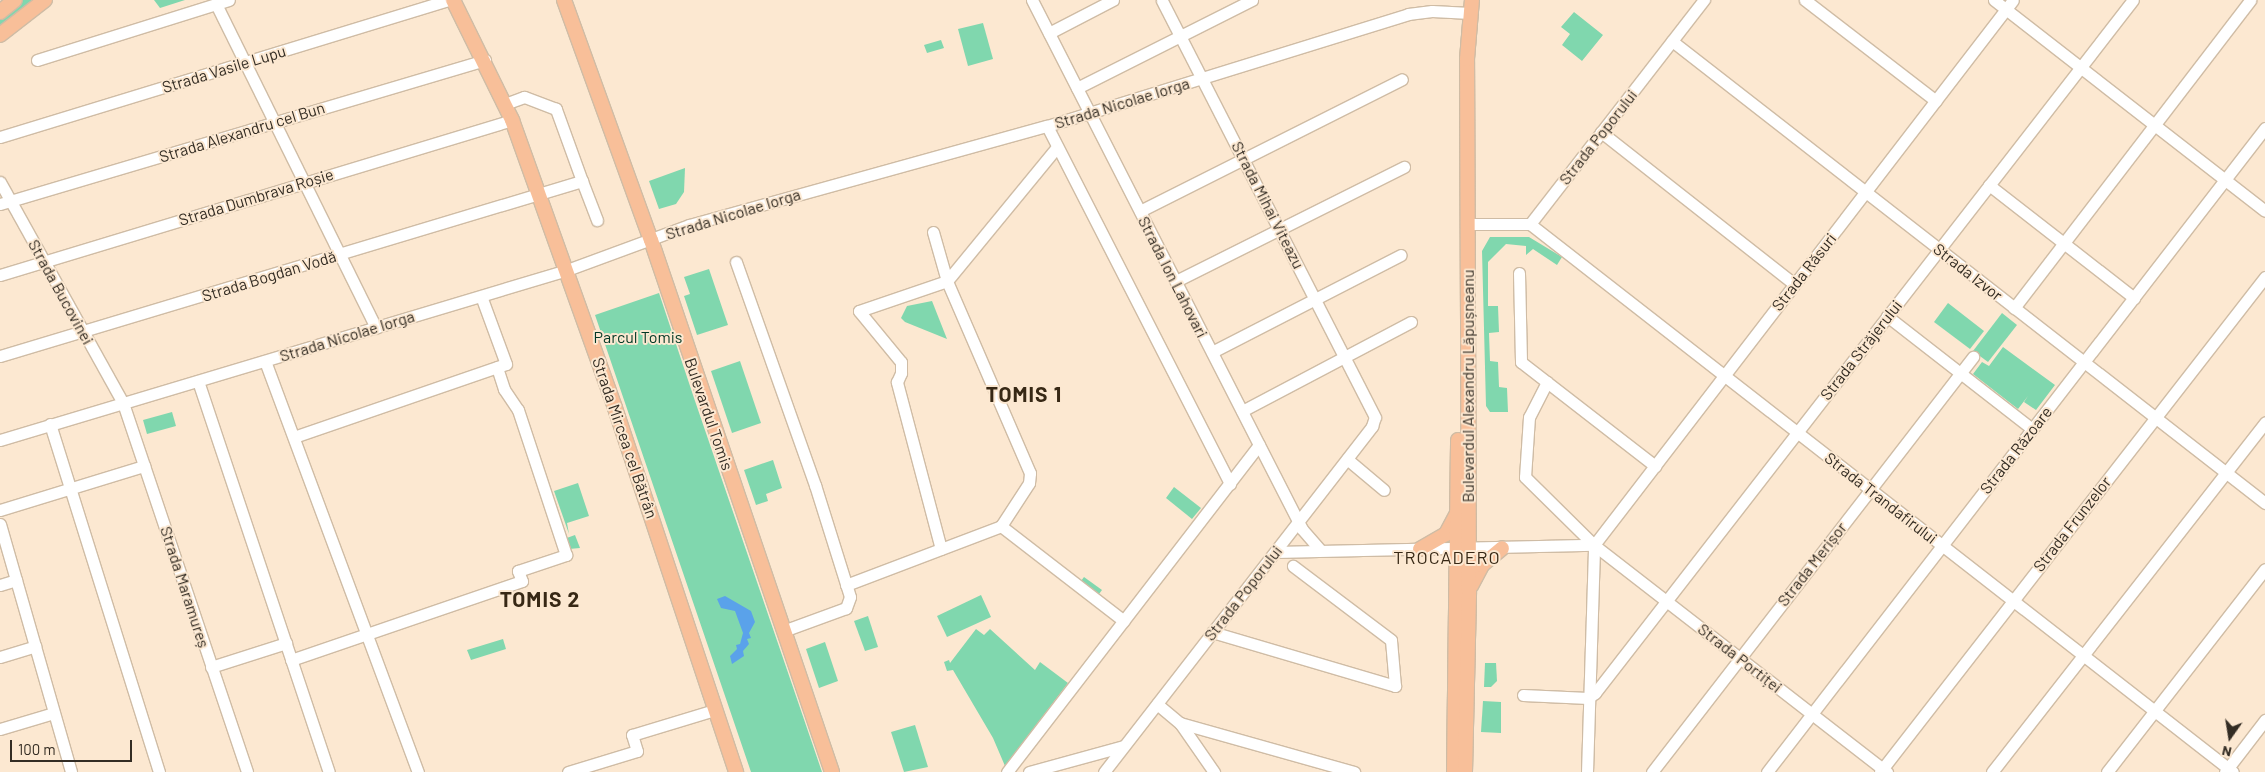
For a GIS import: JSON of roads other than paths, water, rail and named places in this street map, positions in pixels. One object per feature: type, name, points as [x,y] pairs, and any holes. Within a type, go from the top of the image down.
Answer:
[{"type":"main road","points":[[0,12],[15,0]]},
{"type":"main road","points":[[0,35],[45,0]]},
{"type":"main road","name":"Strada Mircea cel Bătrân","points":[[453,0],[512,120],[567,270],[736,772]]},
{"type":"main road","name":"Bulevardul Tomis","points":[[564,0],[651,240],[832,772]]},
{"type":"main road","name":"Bulevardul Alexandru Lăpușneanu","points":[[1454,772],[1464,548],[1467,398],[1466,6]]},
{"type":"main road","name":"Bulevardul Alexandru Lăpușneanu","points":[[1465,772],[1469,592],[1458,508],[1458,65],[1466,6]]},
{"type":"main road","points":[[1420,549],[1446,534],[1458,508]]},
{"type":"main road","points":[[1469,592],[1482,565],[1502,548]]},
{"type":"street","points":[[36,60],[229,0]]},
{"type":"street","name":"Strada Vasile Lupu","points":[[0,137],[447,0]]},
{"type":"street","name":"Strada Ion Lahovari","points":[[1032,0],[1259,445],[1320,550]]},
{"type":"street","points":[[1049,33],[1113,0]]},
{"type":"street","name":"Strada Mihai Viteazu","points":[[1162,0],[1374,411]]},
{"type":"street","points":[[1077,88],[1252,0]]},
{"type":"street","name":"Strada Poporului","points":[[1530,224],[1704,0]]},
{"type":"street","points":[[1806,0],[1936,101]]},
{"type":"street","points":[[1994,0],[2265,211]]},
{"type":"street","name":"Strada Răsuri","points":[[1594,545],[2013,0]]},
{"type":"street","name":"Strada Străjerului","points":[[1588,698],[1666,601],[2133,0]]},
{"type":"street","points":[[2014,308],[2250,0]]},
{"type":"street","points":[[216,4],[376,328]]},
{"type":"street","name":"Strada Nicolae Iorga","points":[[0,440],[567,270],[717,217],[1090,113],[1419,6],[1466,6]]},
{"type":"street","name":"Strada Izvor","points":[[1672,41],[2265,504]]},
{"type":"street","name":"Strada Alexandru cel Bun","points":[[6,202],[484,60]]},
{"type":"street","points":[[1140,211],[1402,79]]},
{"type":"street","points":[[505,104],[524,97],[556,109],[597,220]]},
{"type":"street","name":"Strada Dumbrava Roșie","points":[[0,275],[512,120]]},
{"type":"street","points":[[1046,126],[1230,484]]},
{"type":"street","name":"Strada Răzoare","points":[[1767,772],[2265,128]]},
{"type":"street","points":[[1601,132],[1794,284]]},
{"type":"street","points":[[941,549],[897,382],[901,373],[901,362],[859,311],[947,281],[1057,148]]},
{"type":"street","points":[[1176,281],[1404,167]]},
{"type":"street","name":"Strada Bogdan Vodă","points":[[0,356],[582,181]]},
{"type":"street","name":"Strada Bucovinei","points":[[0,182],[6,202],[43,262],[123,403]]},
{"type":"street","points":[[1990,184],[2134,298]]},
{"type":"street","points":[[1467,224],[1530,224]]},
{"type":"street","name":"Strada Trandafirului","points":[[1530,224],[2229,771]]},
{"type":"street","points":[[846,585],[1000,526],[1030,483],[1030,473],[947,281],[933,232]]},
{"type":"street","points":[[1212,352],[1402,256]]},
{"type":"street","points":[[736,262],[815,485],[850,597],[846,608],[783,631]]},
{"type":"street","points":[[1518,273],[1521,362],[1655,466]]},
{"type":"street","name":"Strada Frunzelor","points":[[1883,771],[2265,277]]},
{"type":"street","points":[[291,660],[522,581],[518,571],[566,555],[518,410],[504,389],[501,366],[481,296]]},
{"type":"street","points":[[1888,316],[2032,429]]},
{"type":"street","points":[[1242,411],[1411,322]]},
{"type":"street","name":"Strada Merișor","points":[[1652,772],[1972,357]]},
{"type":"street","points":[[265,361],[418,772]]},
{"type":"street","points":[[294,437],[501,366]]},
{"type":"street","points":[[198,381],[329,772]]},
{"type":"street","name":"Strada Portiței","points":[[1547,382],[1529,417],[1524,477],[1594,545],[1883,771]]},
{"type":"street","name":"Strada Maramureș","points":[[123,403],[246,772]]},
{"type":"street","name":"Strada Poporului","points":[[1104,772],[1347,460],[1372,426],[1374,411]]},
{"type":"street","points":[[1992,772],[2265,422]]},
{"type":"street","points":[[50,424],[159,772]]},
{"type":"street","points":[[1007,772],[1259,445]]},
{"type":"street","points":[[1347,460],[1384,490]]},
{"type":"street","points":[[0,510],[144,466]]},
{"type":"street","points":[[1302,517],[1311,530],[1336,550]]},
{"type":"street","points":[[0,524],[71,772]]},
{"type":"street","points":[[1000,526],[1124,621]]},
{"type":"street","points":[[1275,552],[1594,545],[1587,772]]},
{"type":"street","points":[[1212,632],[1394,686],[1391,640],[1293,566]]},
{"type":"street","points":[[2107,772],[2265,569]]},
{"type":"street","points":[[0,585],[16,580]]},
{"type":"street","points":[[212,667],[286,643]]},
{"type":"street","points":[[0,657],[35,646]]},
{"type":"street","points":[[1523,695],[1588,698]]},
{"type":"street","points":[[1157,704],[1180,723],[1214,772]]},
{"type":"street","points":[[568,772],[638,751],[632,734],[714,710]]},
{"type":"street","points":[[0,729],[54,712]]},
{"type":"street","points":[[2229,771],[2265,720]]},
{"type":"street","points":[[1180,723],[1354,772]]},
{"type":"street","points":[[1029,772],[1124,746]]},
{"type":"water","points":[[725,596],[751,611],[755,622],[749,633],[751,638],[747,639],[749,644],[743,651],[744,656],[732,664],[730,656],[737,649],[736,645],[740,644],[743,633],[735,611],[721,608],[717,599]]},
{"type":"district","name":"TOMIS 1","points":[[1024,394]]},
{"type":"district","name":"TROCADERO","points":[[1447,557]]},
{"type":"district","name":"TOMIS 2","points":[[540,599]]},
{"type":"park label","name":"Parcul Tomis","points":[[638,337]]}]
